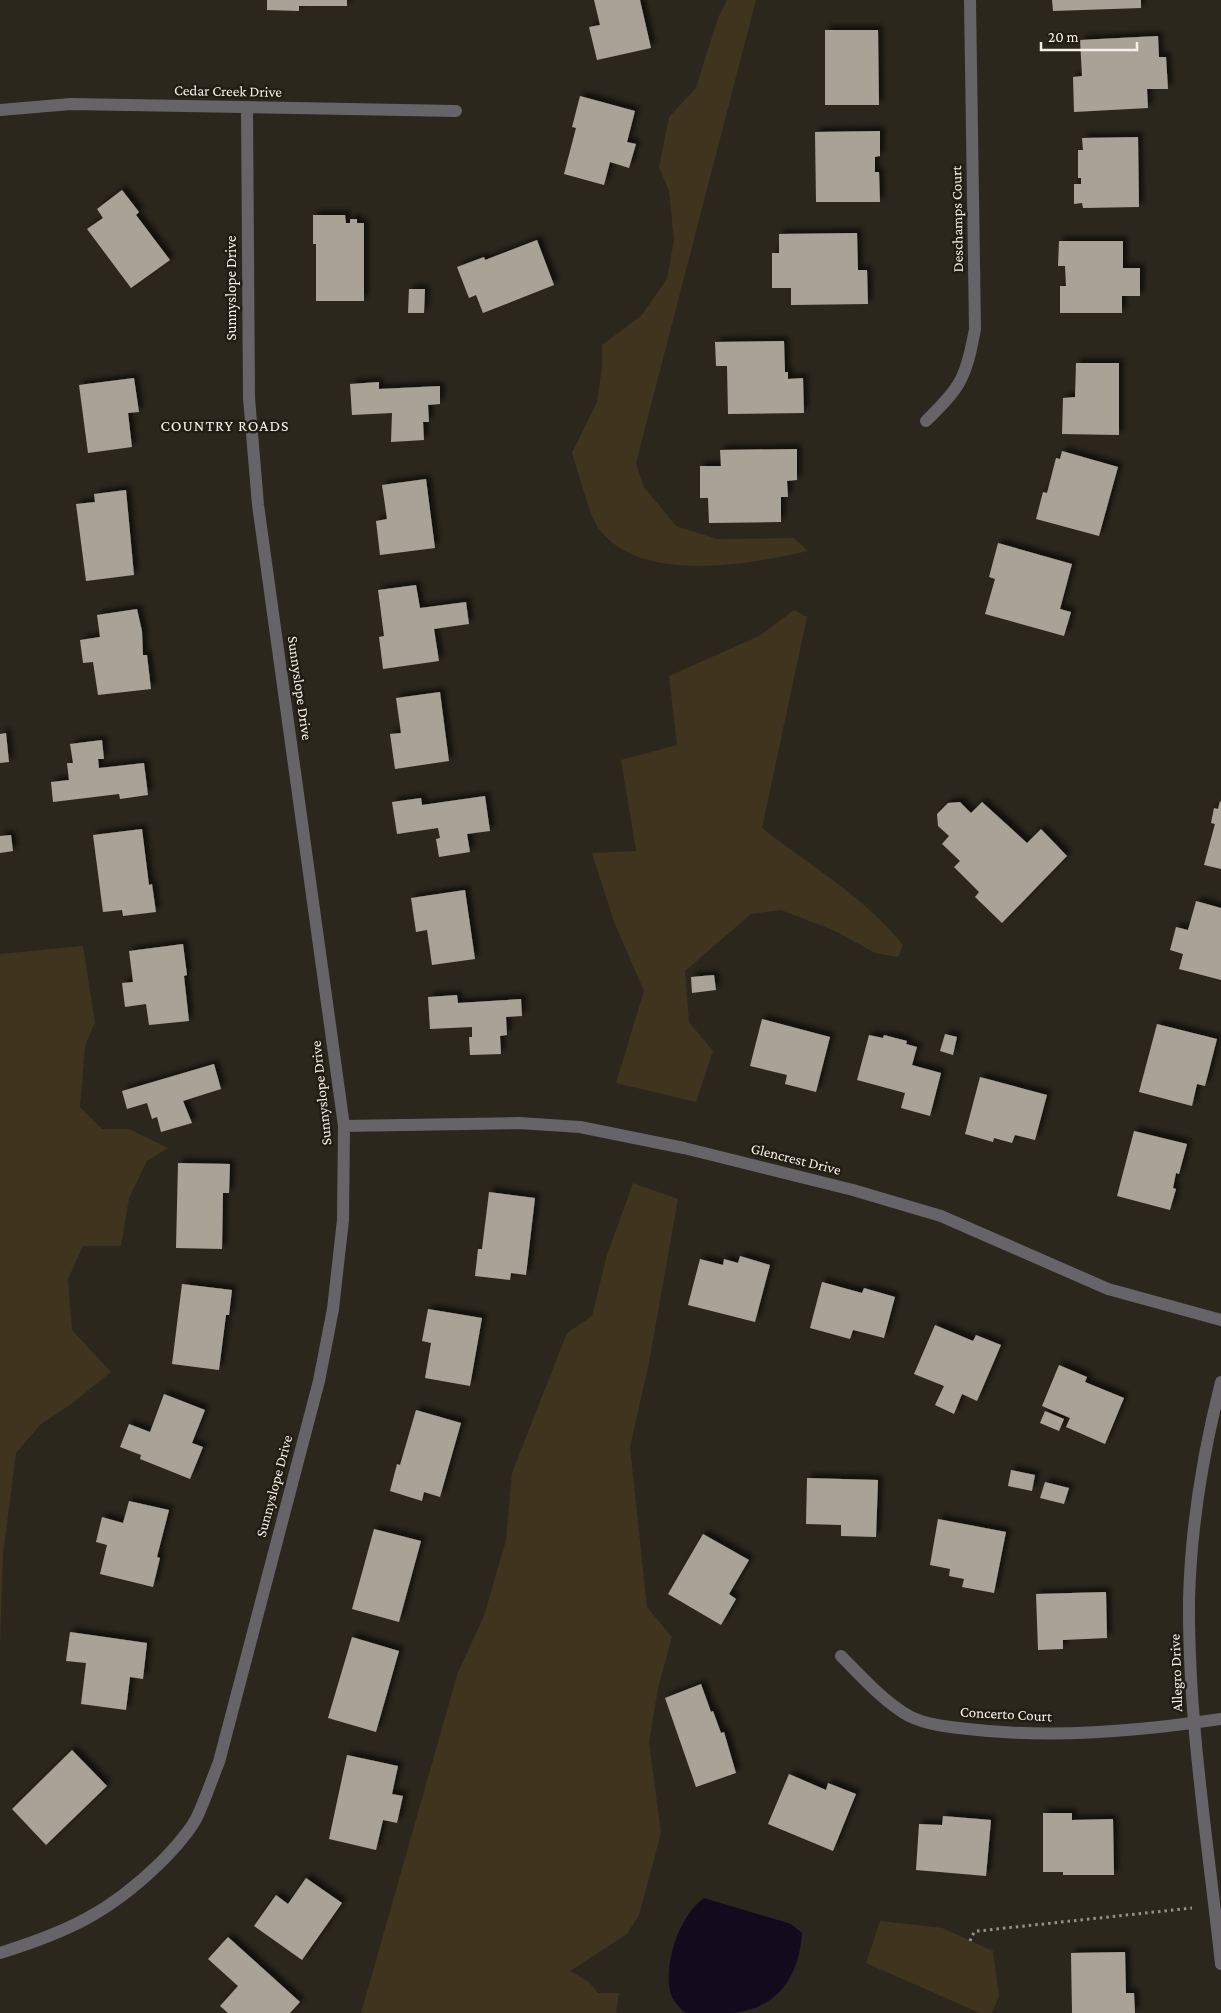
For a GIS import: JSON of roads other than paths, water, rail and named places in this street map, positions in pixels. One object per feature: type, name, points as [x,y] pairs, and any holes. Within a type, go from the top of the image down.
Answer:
[{"type":"street","name":"Deschamps Court","points":[[926,421],[948,399],[962,381],[975,330],[970,0]]},
{"type":"street","name":"Cedar Creek Drive","points":[[0,110],[71,104],[456,111]]},
{"type":"street","name":"Sunnyslope Drive","points":[[0,1953],[53,1936],[97,1914],[137,1885],[172,1851],[195,1820],[219,1762],[319,1381],[333,1309],[343,1220],[344,1126],[258,504],[249,398],[247,107]]},
{"type":"street","name":"Glencrest Drive","points":[[344,1126],[519,1123],[580,1127],[684,1148],[853,1190],[941,1216],[1108,1289],[1221,1320]]},
{"type":"street","name":"Allegro Drive","points":[[1221,1382],[1209,1430],[1194,1522],[1190,1599],[1194,1723],[1221,1964]]},
{"type":"street","name":"Concerto Court","points":[[841,1656],[877,1692],[910,1716],[940,1726],[997,1733],[1058,1733],[1194,1723],[1221,1719]]},
{"type":"district","name":"COUNTRY ROADS","points":[[225,425]]}]
